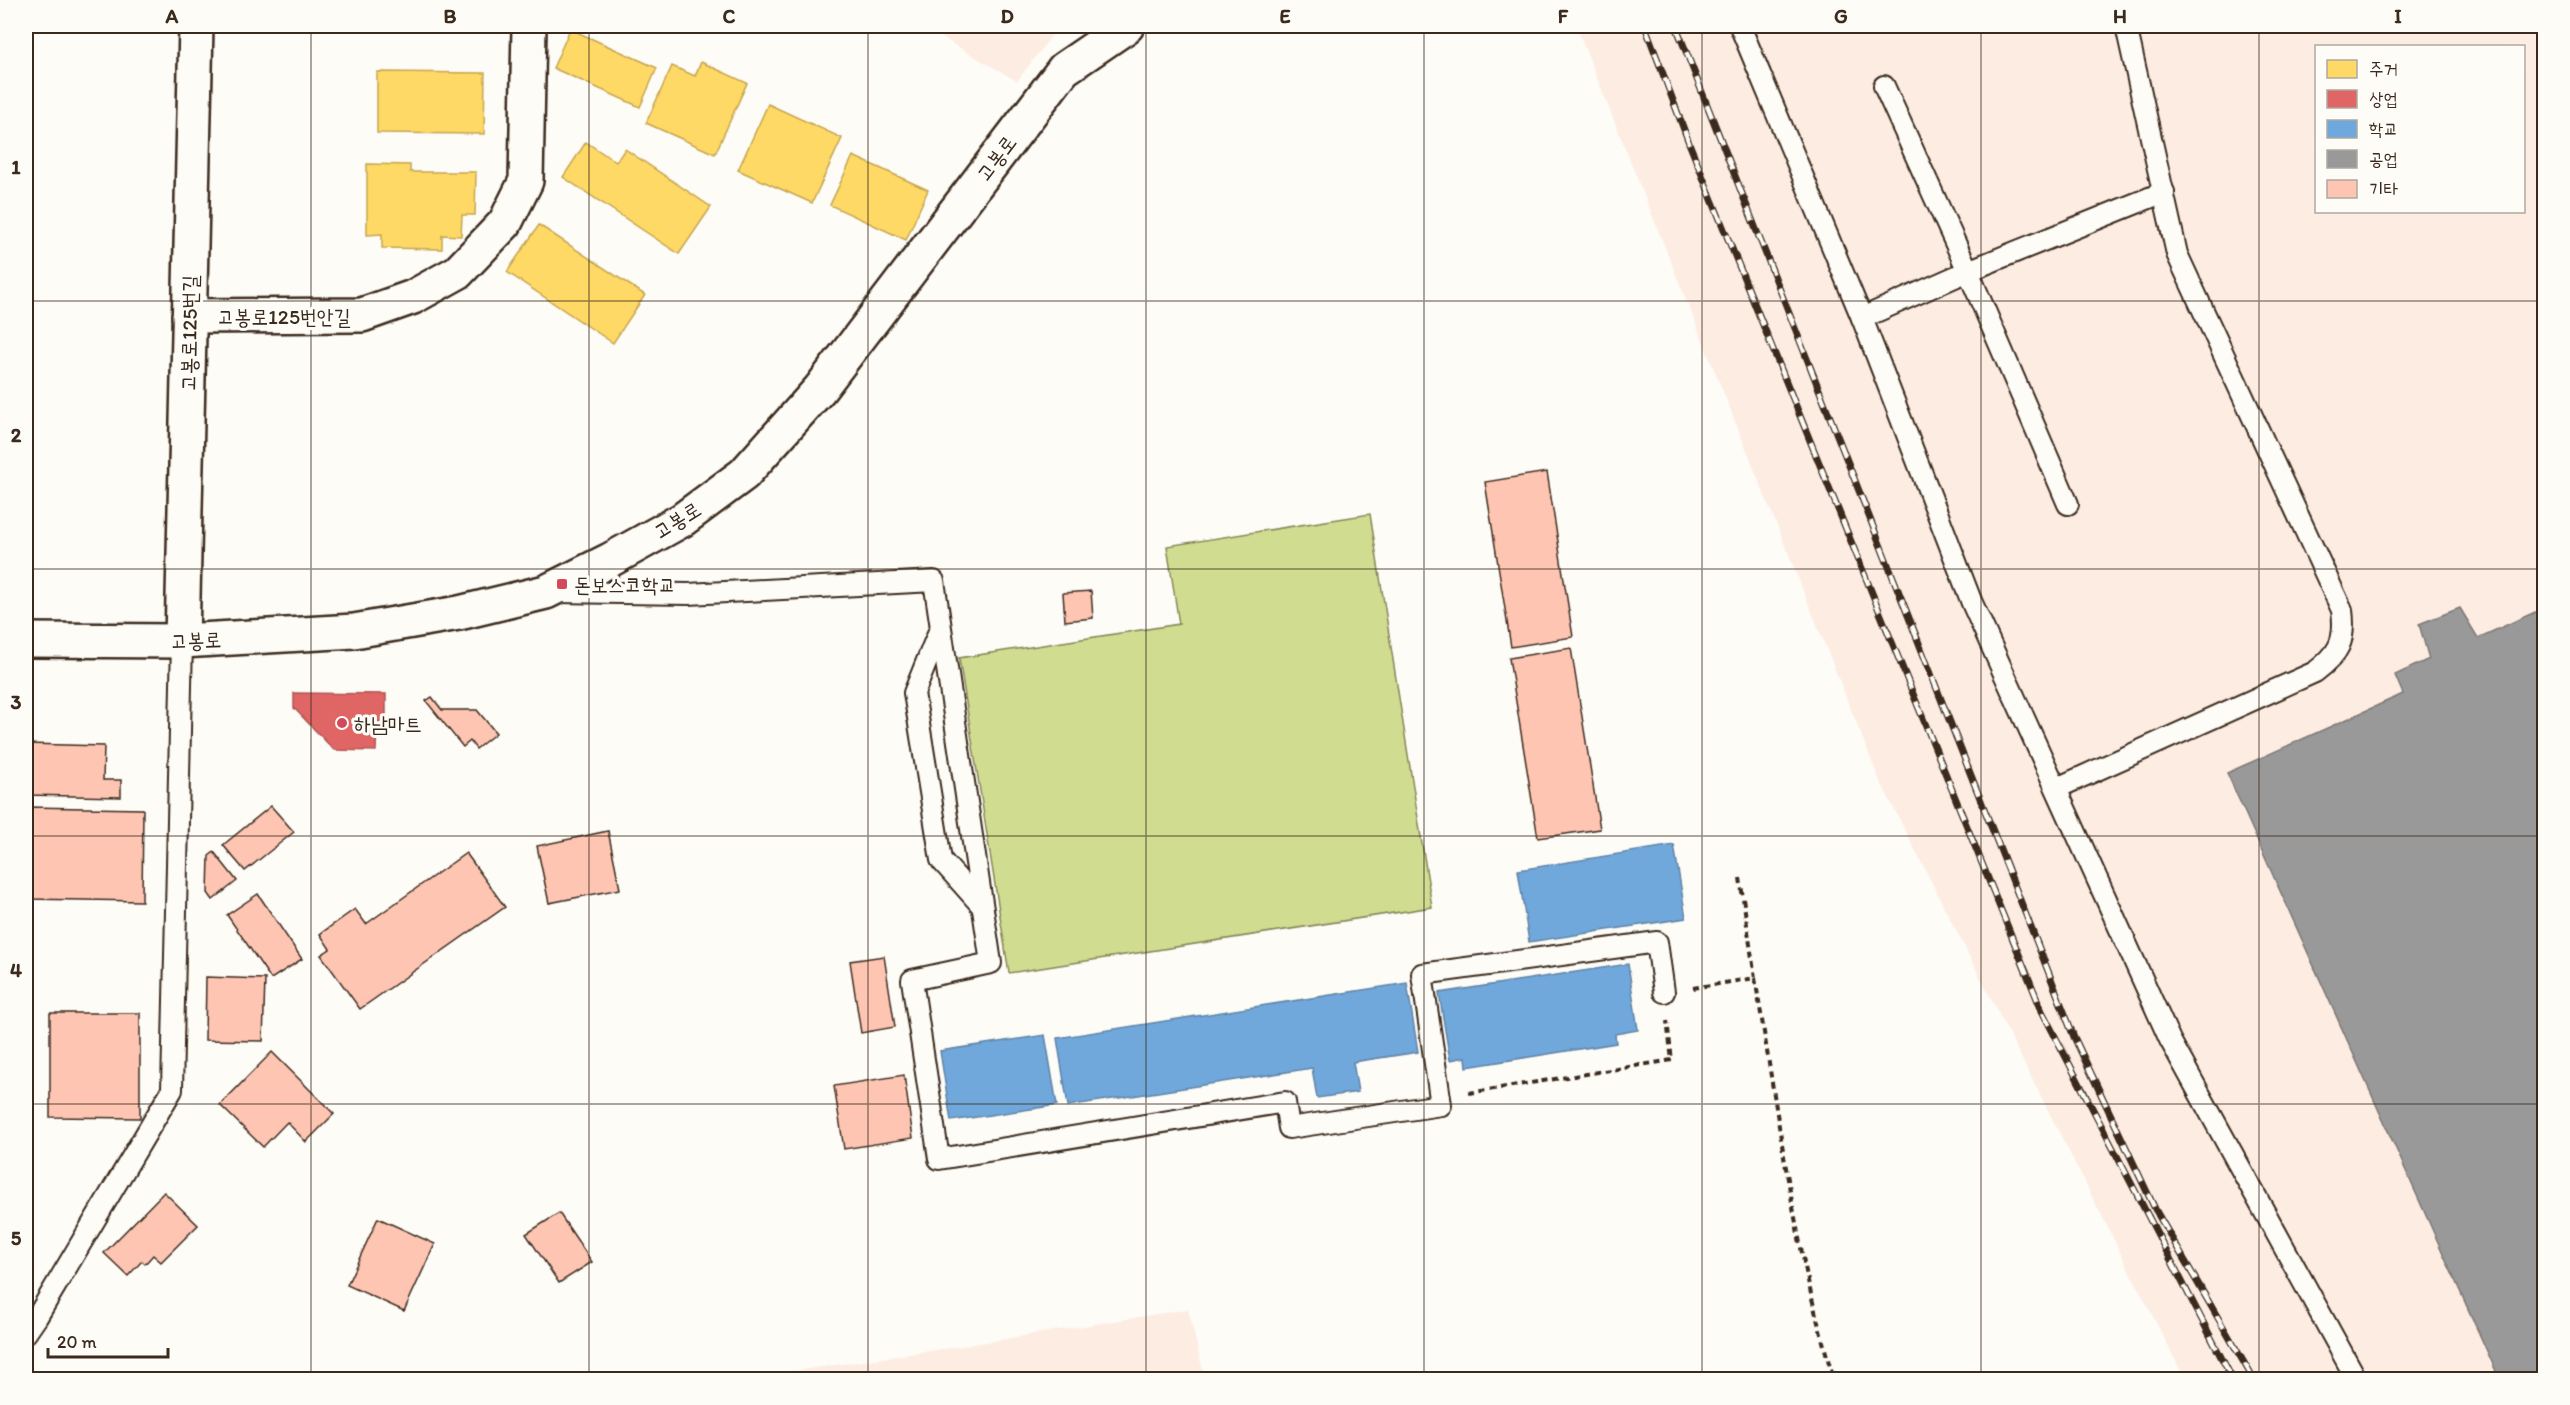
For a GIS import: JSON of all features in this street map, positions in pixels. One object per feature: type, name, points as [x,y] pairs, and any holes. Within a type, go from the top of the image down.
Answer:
[{"type":"main road","name":"고봉로125번길","points":[[182,642],[196,26]]},
{"type":"main road","name":"고봉로125번안길","points":[[189,316],[362,315],[413,297],[458,272],[505,223],[526,181],[529,26]]},
{"type":"main road","points":[[1064,69],[1098,26]]},
{"type":"main road","name":"고봉로","points":[[26,640],[182,642],[354,631],[459,613],[546,592],[682,520],[744,474],[820,389],[1064,69],[1127,26]]},
{"type":"lane","points":[[1740,26],[1862,318],[1972,603],[2170,1040],[2356,1380]]},
{"type":"lane","points":[[2056,788],[2315,672],[2331,660],[2340,648],[2344,624],[2342,610],[2177,254],[2126,26]]},
{"type":"lane","points":[[1884,86],[1968,271],[2068,504]]},
{"type":"lane","points":[[1862,318],[1968,271],[2164,192]]},
{"type":"lane","points":[[546,592],[688,594],[933,581],[991,963],[912,980],[939,1159],[1286,1102],[1289,1128],[1441,1105],[1422,974],[1657,942],[1664,992]]},
{"type":"lane","points":[[940,628],[914,693],[941,860],[982,906]]},
{"type":"lane","points":[[26,1333],[38,1317],[172,1090],[182,642]]},
{"type":"path","points":[[1740,878],[1798,1229],[1821,1339],[1834,1380]]},
{"type":"path","points":[[1441,1105],[1473,1092],[1672,1060],[1664,992],[1755,978]]},
{"type":"shaded area","points":[[922,26],[1059,26],[1017,81]]},
{"type":"shaded area","points":[[1576,26],[2544,26],[2544,1379],[2185,1379],[1879,779]]},
{"type":"shaded area","points":[[1188,1309],[1205,1379],[742,1379],[950,1348]]},
{"type":"green space","points":[[1370,514],[1432,907],[1009,973],[959,658],[1179,624],[1167,546]]},
{"type":"building: 주거","points":[[570,29],[657,68],[640,107],[553,68]]},
{"type":"building: 주거","points":[[701,62],[747,83],[715,154],[646,123],[672,66],[695,76]]},
{"type":"building: 주거","points":[[377,72],[485,73],[484,134],[377,133]]},
{"type":"building: 주거","points":[[768,104],[842,138],[812,203],[738,170]]},
{"type":"building: 주거","points":[[586,142],[616,162],[625,149],[711,207],[679,254],[563,177]]},
{"type":"building: 주거","points":[[853,156],[928,190],[906,240],[830,205]]},
{"type":"building: 주거","points":[[367,164],[410,165],[410,172],[476,172],[475,215],[462,215],[461,236],[442,235],[442,249],[382,248],[382,234],[367,235]]},
{"type":"building: 주거","points":[[539,225],[645,295],[613,343],[507,272]]},
{"type":"building: 상업","points":[[294,693],[386,694],[386,723],[377,722],[376,751],[334,750],[294,708]]},
{"type":"building: 학교","points":[[1674,845],[1686,918],[1529,942],[1518,870]]},
{"type":"building: 학교","points":[[1628,964],[1638,1030],[1615,1034],[1616,1043],[1467,1067],[1466,1057],[1450,1060],[1439,993]]},
{"type":"building: 학교","points":[[1407,983],[1418,1052],[1353,1062],[1358,1092],[1317,1098],[1312,1068],[1068,1106],[1057,1038]]},
{"type":"building: 학교","points":[[1045,1035],[1057,1105],[951,1121],[940,1051]]},
{"type":"building: 공업","points":[[2460,608],[2478,638],[2544,608],[2544,1380],[2500,1380],[2227,773],[2403,694],[2395,675],[2429,659],[2419,624]]},
{"type":"building: 기타","points":[[1547,472],[1573,637],[1511,647],[1485,482]]},
{"type":"building: 기타","points":[[1091,591],[1093,618],[1065,621],[1063,593]]},
{"type":"building: 기타","points":[[1571,648],[1600,829],[1538,838],[1509,658]]},
{"type":"building: 기타","points":[[432,697],[442,710],[477,710],[496,733],[476,749],[470,741],[463,747],[426,701]]},
{"type":"building: 기타","points":[[26,744],[104,746],[103,780],[121,780],[121,797],[26,795]]},
{"type":"building: 기타","points":[[271,806],[294,832],[245,871],[223,845]]},
{"type":"building: 기타","points":[[26,807],[143,809],[142,901],[26,899]]},
{"type":"building: 기타","points":[[608,831],[620,889],[549,903],[537,846]]},
{"type":"building: 기타","points":[[214,852],[237,881],[213,900],[208,893],[209,856]]},
{"type":"building: 기타","points":[[466,853],[505,907],[360,1009],[321,955],[330,949],[320,934],[355,909],[366,924]]},
{"type":"building: 기타","points":[[258,894],[302,959],[271,979],[227,915]]},
{"type":"building: 기타","points":[[884,956],[895,1027],[861,1033],[850,961]]},
{"type":"building: 기타","points":[[206,977],[265,979],[263,1041],[205,1040]]},
{"type":"building: 기타","points":[[50,1013],[140,1013],[140,1118],[50,1117]]},
{"type":"building: 기타","points":[[272,1052],[334,1114],[306,1142],[287,1122],[263,1147],[220,1105]]},
{"type":"building: 기타","points":[[904,1075],[913,1138],[844,1149],[834,1086]]},
{"type":"building: 기타","points":[[164,1192],[198,1225],[161,1262],[153,1255],[145,1264],[142,1261],[128,1276],[104,1253]]},
{"type":"building: 기타","points":[[559,1213],[592,1262],[559,1283],[526,1234]]},
{"type":"building: 기타","points":[[378,1218],[435,1244],[404,1311],[347,1285]]},
{"type":"railway","points":[[1645,26],[1689,143],[2042,1011],[2233,1380]]},
{"type":"railway","points":[[1676,26],[2074,1037],[2156,1211],[2254,1380]]},
{"type":"place","name":"돈보스코학교","points":[[562,584]]},
{"type":"place","name":"하남마트","points":[[342,723]]}]
